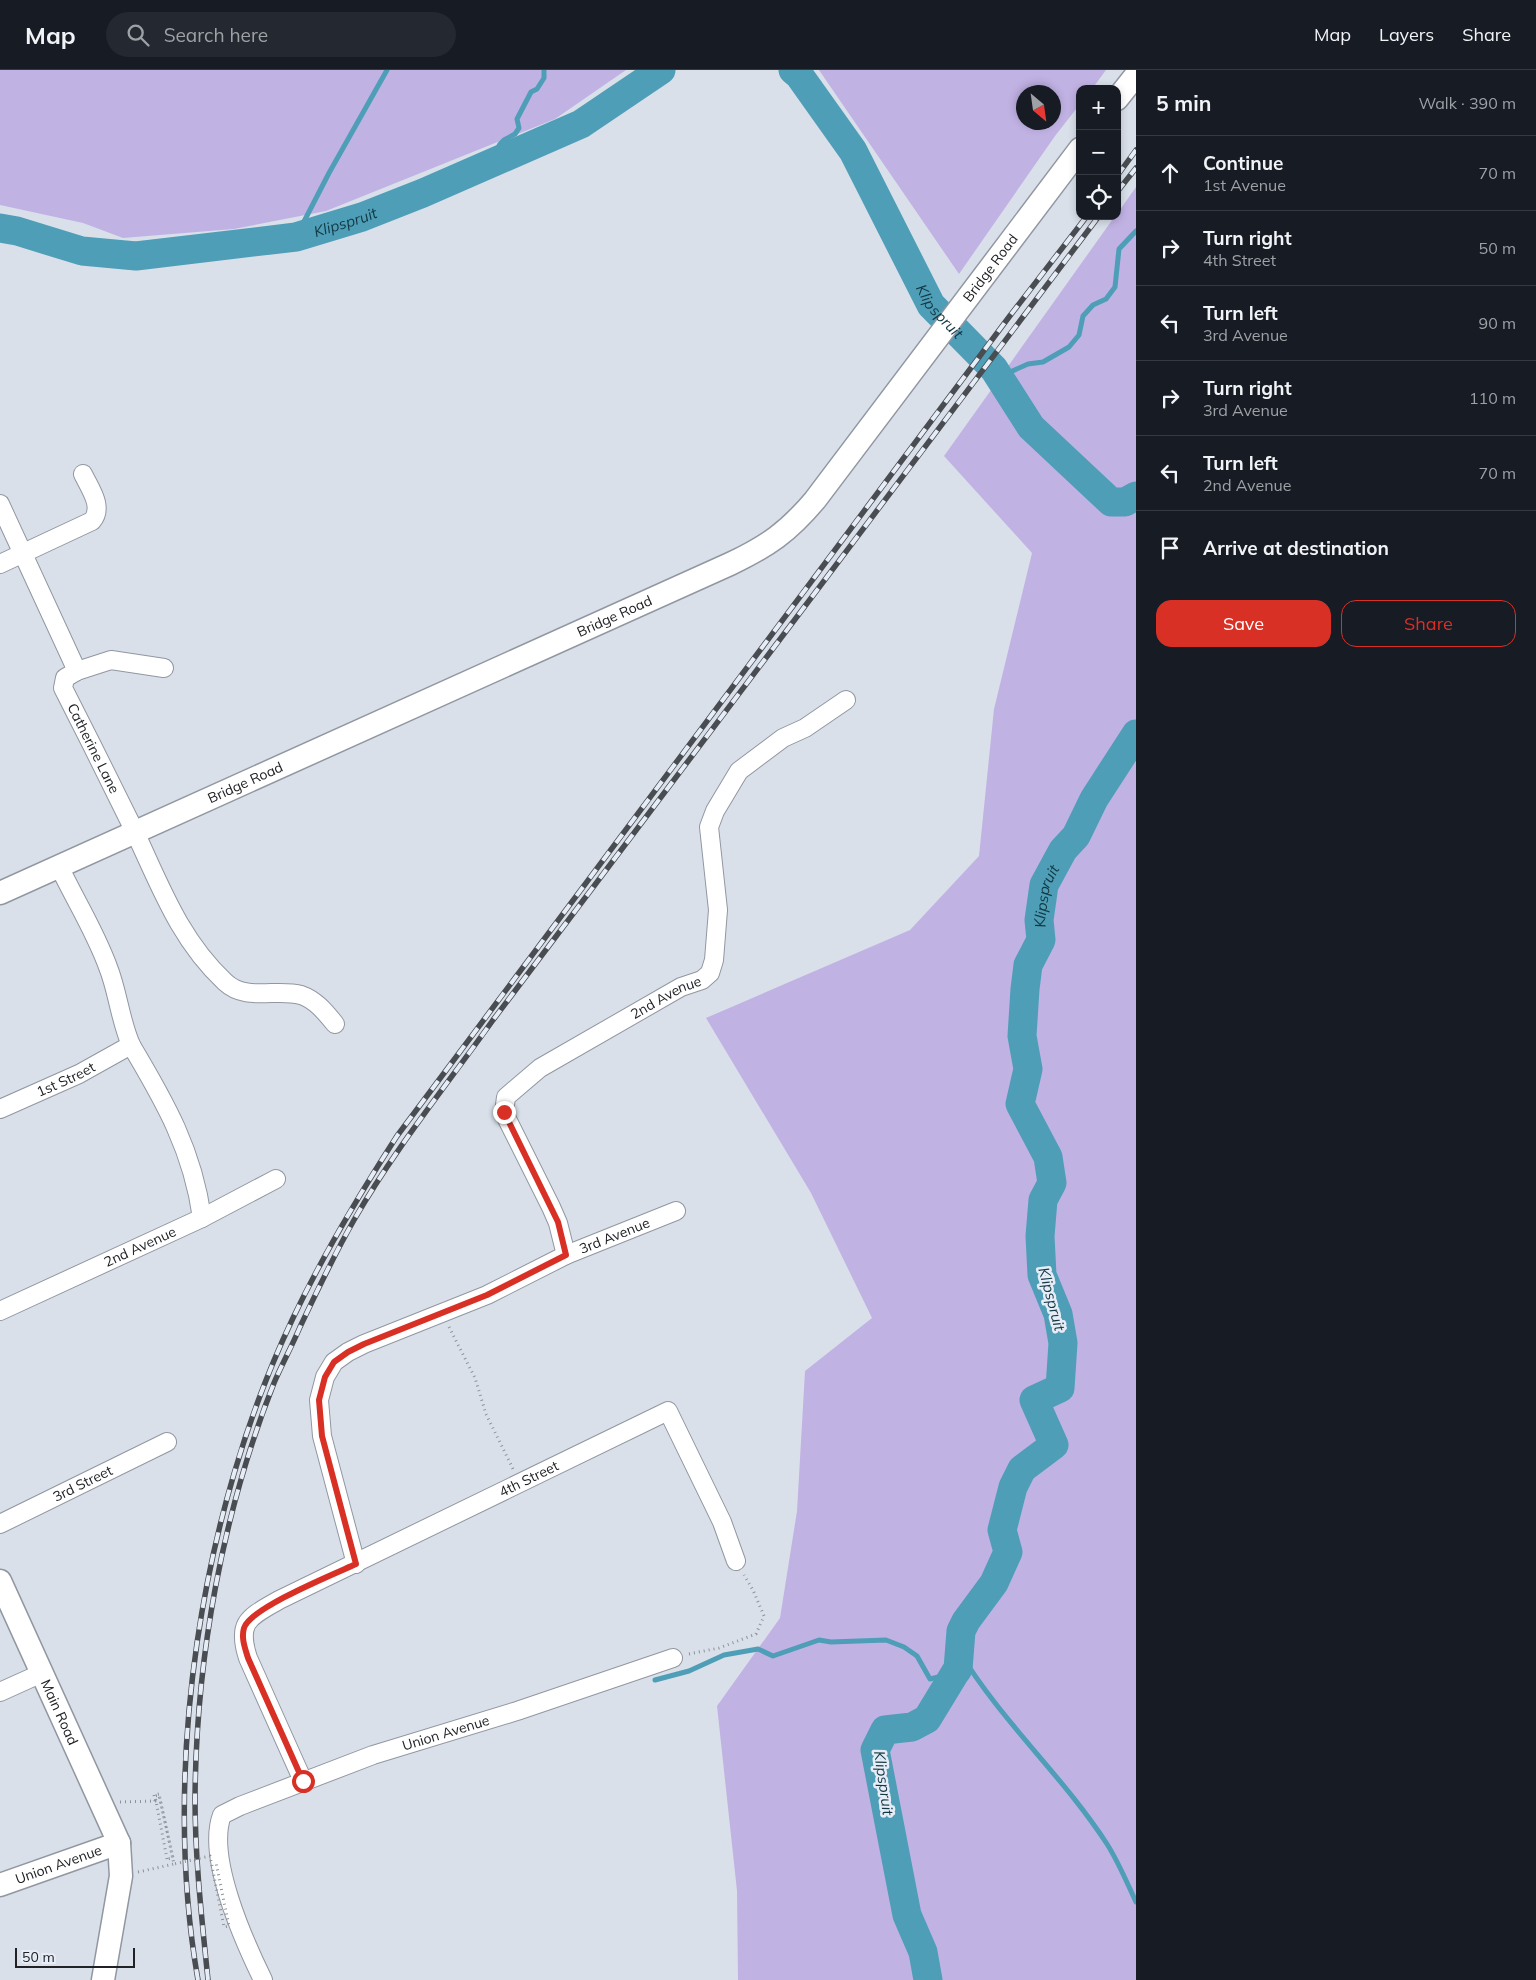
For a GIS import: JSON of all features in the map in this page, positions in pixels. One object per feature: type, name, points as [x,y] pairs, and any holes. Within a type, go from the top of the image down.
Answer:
[{"type":"street","points":[[1121,94],[1136,75]]},
{"type":"street","name":"Bridge Road","points":[[0,893],[730,564],[770,543],[792,525],[815,500],[1076,154]]},
{"type":"street","points":[[0,564],[84,526],[96,516],[96,501],[83,474]]},
{"type":"street","points":[[0,504],[77,671],[112,660],[164,668]]},
{"type":"street","name":"Catherine Lane","points":[[77,671],[65,678],[63,688],[177,921],[224,981],[239,991],[302,995],[322,1008],[335,1024]]},
{"type":"street","name":"2nd Avenue","points":[[566,1255],[555,1215],[504,1112],[506,1097],[540,1068],[680,987],[702,980],[710,973],[714,960],[718,910],[709,827],[715,811],[739,771],[783,738],[805,728],[846,700]]},
{"type":"street","points":[[59,866],[98,940],[109,969],[125,1030],[131,1045],[180,1133],[194,1174],[202,1218]]},
{"type":"street","name":"1st Street","points":[[0,1109],[79,1074],[131,1045]]},
{"type":"street","name":"2nd Avenue","points":[[0,1311],[202,1218],[276,1179]]},
{"type":"street","name":"3rd Avenue","points":[[356,1564],[322,1436],[319,1400],[325,1377],[334,1362],[348,1352],[487,1295],[566,1255],[676,1211]]},
{"type":"street","name":"4th Street","points":[[303,1781],[242,1641],[244,1627],[250,1618],[279,1600],[668,1411],[722,1522],[736,1562]]},
{"type":"street","name":"3rd Street","points":[[0,1524],[167,1442]]},
{"type":"street","name":"Main Road","points":[[0,1580],[119,1843]]},
{"type":"street","name":"Union Avenue","points":[[263,1980],[232,1908],[218,1848],[219,1827],[222,1816],[240,1806],[373,1755],[517,1711],[674,1658]]},
{"type":"street","points":[[0,1692],[42,1673]]},
{"type":"street","points":[[103,1980],[121,1876],[119,1843]]},
{"type":"street","name":"Union Avenue","points":[[0,1885],[119,1843]]},
{"type":"path","points":[[442,1313],[475,1378],[486,1414],[521,1483]]},
{"type":"path","points":[[674,1658],[718,1648],[756,1634],[764,1616],[753,1590],[736,1562]]},
{"type":"path","points":[[102,1807],[115,1802],[155,1801],[154,1795],[159,1794],[163,1812],[165,1822],[167,1831],[171,1849],[173,1858],[167,1859],[155,1796],[159,1795],[165,1821],[167,1829],[168,1838],[174,1864]]},
{"type":"path","points":[[146,1870],[210,1856],[224,1927],[229,1926],[216,1863]]},
{"type":"shaded area","points":[[0,70],[626,70],[555,119],[326,211],[234,229],[123,238],[83,223],[0,205]]},
{"type":"shaded area","points":[[819,70],[1106,70],[1095,85],[1076,85],[1076,109],[1061,128],[1061,85],[1016,85],[1016,130],[1060,130],[959,274]]},
{"type":"shaded area","points":[[1136,187],[1136,1980],[738,1980],[737,1891],[717,1706],[780,1618],[797,1511],[805,1371],[872,1318],[811,1193],[706,1018],[910,930],[979,856],[994,709],[1032,553],[944,456],[1112,220],[1121,220],[1121,208]]},
{"type":"waterway","points":[[296,237],[329,173],[387,70]]},
{"type":"waterway","points":[[488,165],[500,144],[515,134],[519,128],[517,119],[531,92],[537,89],[544,78],[544,70]]},
{"type":"waterway","name":"Klipspruit","points":[[0,228],[17,231],[82,251],[136,256],[296,237],[362,217],[423,193],[581,124],[661,70]]},
{"type":"waterway","name":"Klipspruit","points":[[793,70],[799,75],[853,151],[931,305],[994,369],[1031,427],[1111,502],[1125,502],[1136,496]]},
{"type":"waterway","points":[[999,377],[1028,364],[1043,362],[1069,347],[1079,335],[1083,316],[1093,305],[1106,299],[1115,287],[1119,249],[1136,231]]},
{"type":"waterway","name":"Klipspruit","points":[[928,1980],[923,1952],[907,1915],[875,1750],[885,1730],[912,1727],[927,1719],[958,1669],[961,1631],[966,1621],[994,1583],[1008,1552],[1002,1530],[1013,1487],[1022,1469],[1054,1445],[1034,1400],[1060,1388],[1063,1343],[1058,1314],[1042,1275],[1040,1236],[1043,1200],[1052,1183],[1048,1157],[1020,1104],[1028,1069],[1022,1036],[1025,989],[1028,965],[1041,940],[1039,920],[1044,885],[1063,850],[1076,836],[1094,799],[1136,734]]},
{"type":"waterway","points":[[655,1680],[689,1671],[724,1655],[758,1649],[773,1656],[819,1640],[831,1642],[886,1640],[904,1647],[917,1656],[930,1679],[955,1673]]},
{"type":"waterway","points":[[959,1651],[994,1701],[1090,1819],[1111,1851],[1136,1902]]},
{"type":"railway","points":[[1118,175],[1136,150]]},
{"type":"railway","points":[[1121,187],[1136,168]]},
{"type":"railway","points":[[198,1980],[188,1899],[184,1815],[188,1729],[197,1642],[213,1557],[234,1473],[261,1393],[293,1318],[342,1226],[397,1136],[1009,317],[1084,220]]},
{"type":"railway","points":[[208,1980],[201,1912],[195,1799],[200,1693],[215,1588],[226,1535],[256,1433],[277,1376],[333,1260],[354,1220],[386,1168],[421,1118],[1096,220]]},
{"type":"route","points":[[303,1781],[248,1658],[242,1641],[244,1627],[250,1618],[279,1600],[356,1564],[322,1436],[319,1400],[325,1377],[334,1362],[364,1344],[487,1295],[566,1255],[558,1222],[504,1112]]}]
